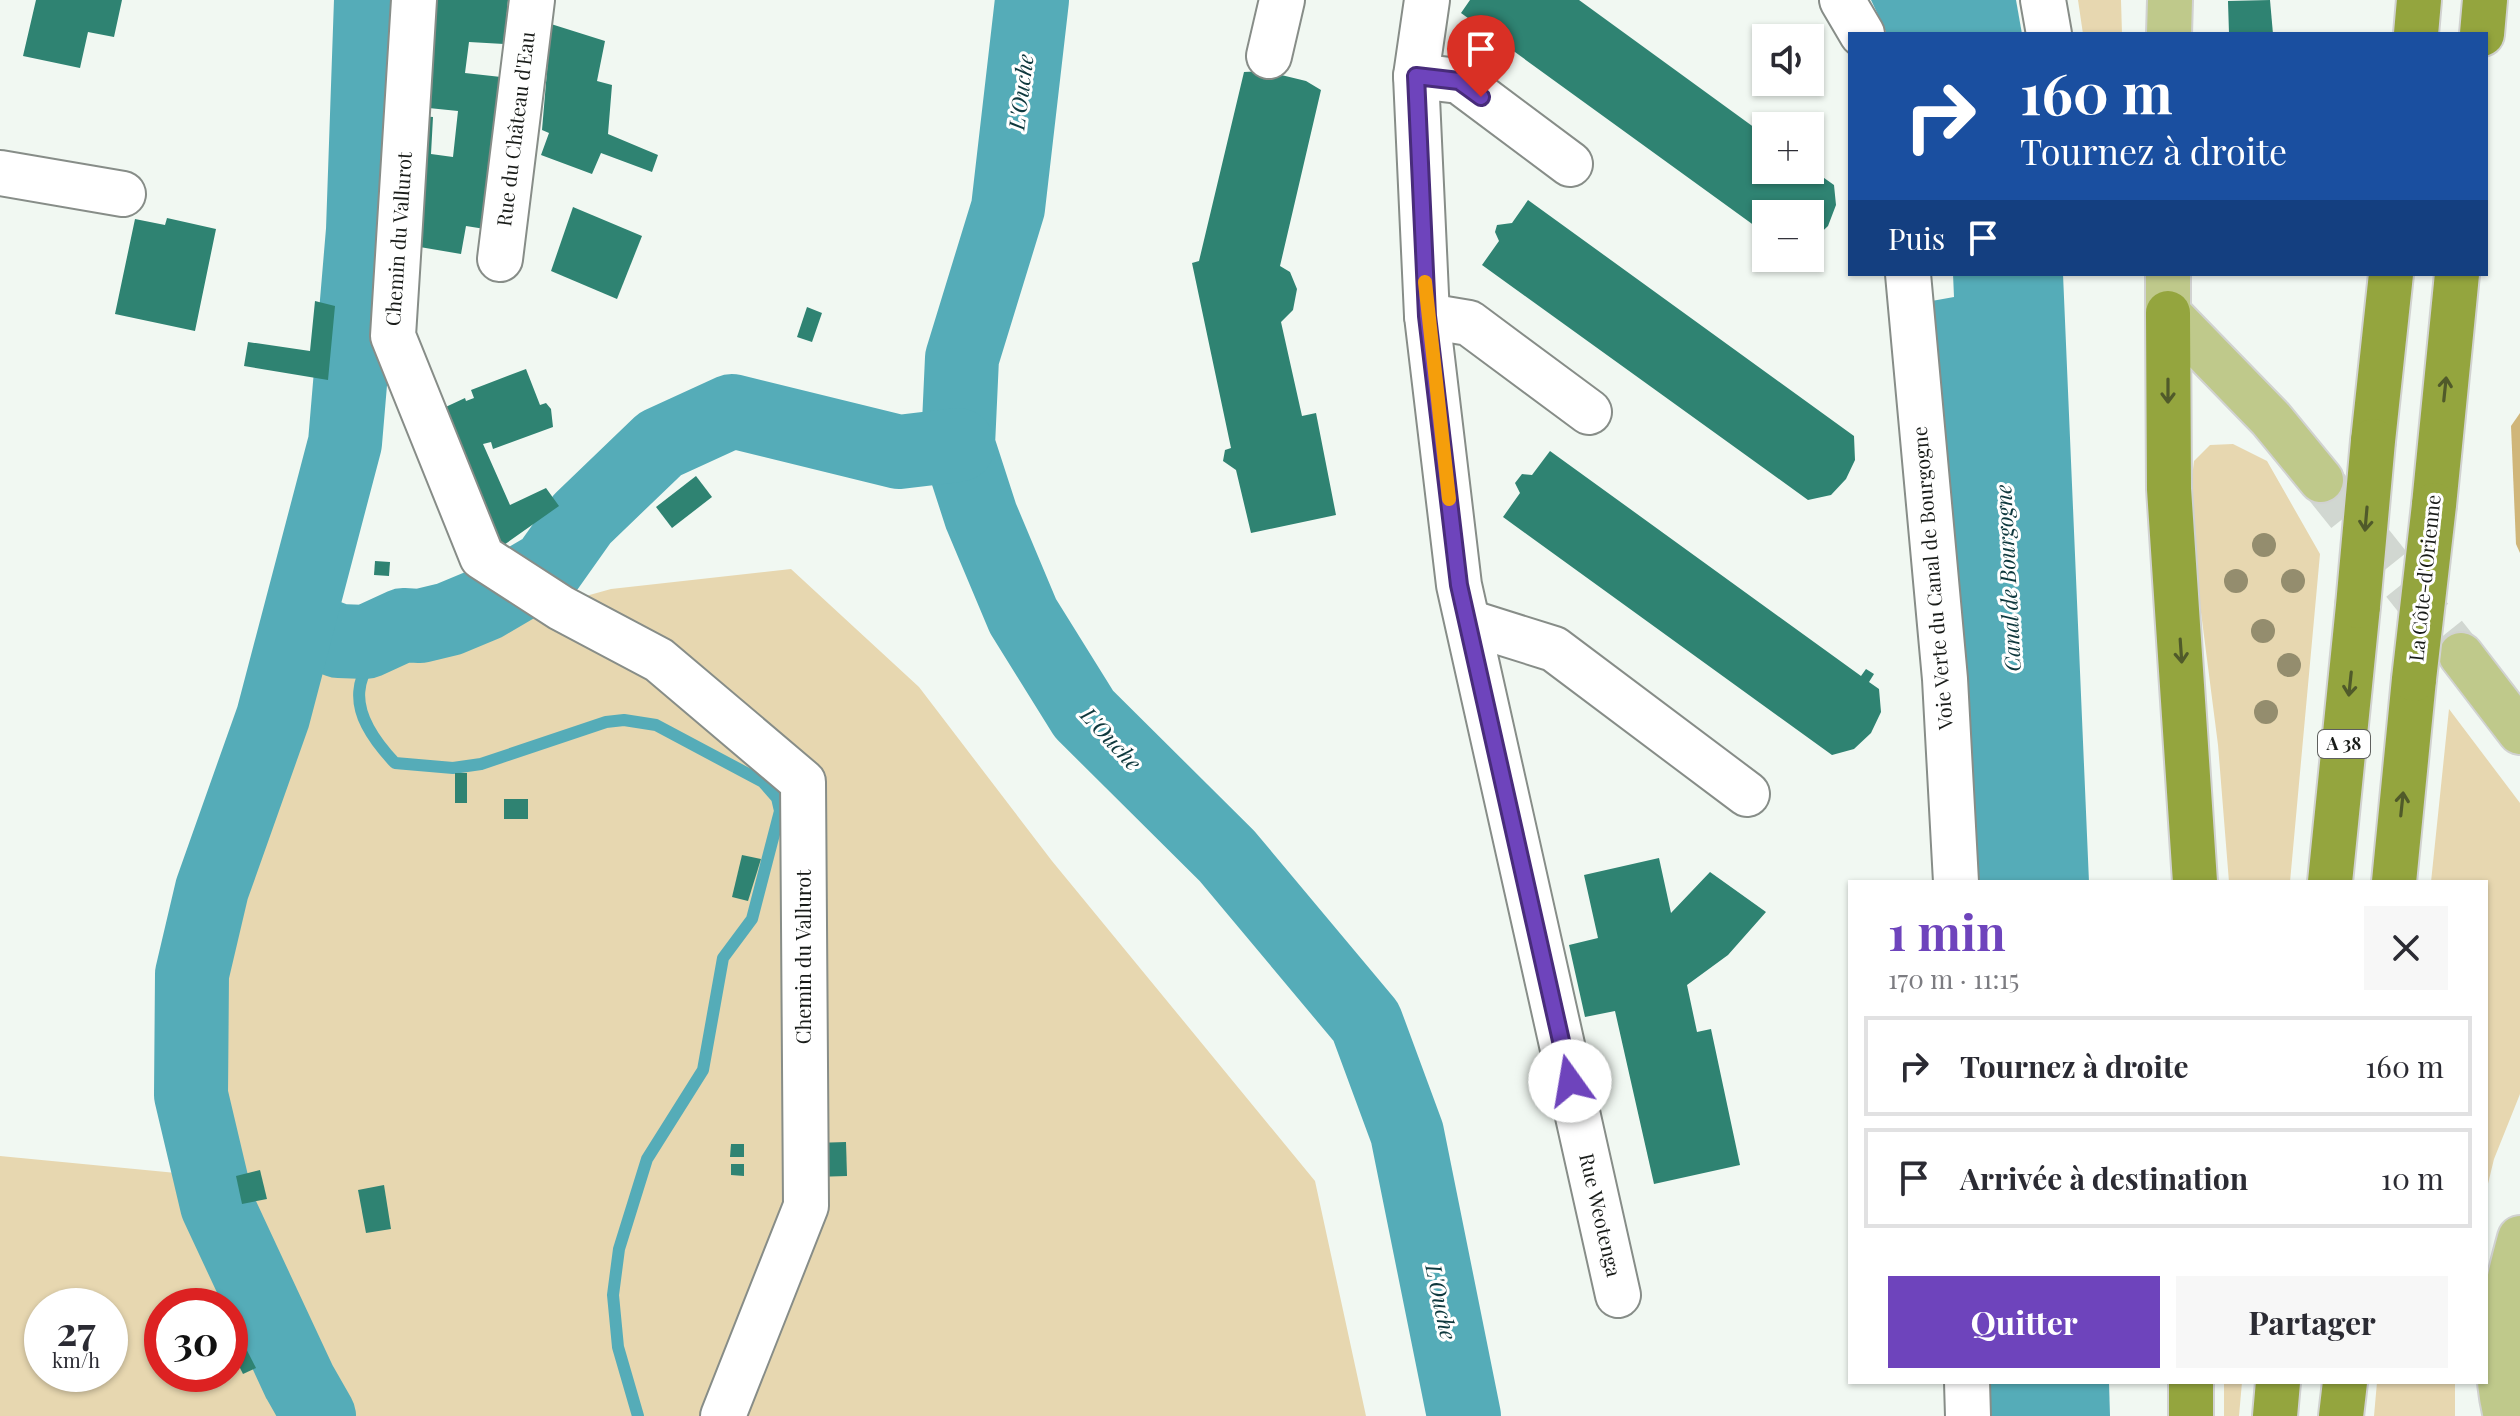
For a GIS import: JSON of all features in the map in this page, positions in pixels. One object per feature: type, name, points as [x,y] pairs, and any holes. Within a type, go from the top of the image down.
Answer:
[{"type":"highway","points":[[2416,32],[2419,0]]},
{"type":"highway","points":[[2482,32],[2485,0]]},
{"type":"highway","name":"A 38","points":[[2330,880],[2391,276]]},
{"type":"highway","name":"La Côte-d'Orienne","points":[[2394,880],[2457,276]]},
{"type":"highway","points":[[2168,294],[2169,489],[2195,880]]},
{"type":"highway","points":[[2191,1384],[2191,1416]]},
{"type":"highway","points":[[2275,1416],[2278,1384]]},
{"type":"highway","points":[[2341,1416],[2345,1384]]},
{"type":"main road","points":[[2169,32],[2170,0]]},
{"type":"main road","points":[[2168,294],[2321,480]]},
{"type":"main road","points":[[2461,655],[2520,732]]},
{"type":"main road","points":[[2506,1416],[2498,1362],[2500,1322],[2520,1238]]},
{"type":"street","name":"Chemin du Vallurot","points":[[414,0],[393,336],[482,557],[561,608],[659,660],[803,782],[806,1206],[723,1416]]},
{"type":"street","name":"Rue du Château d'Eau","points":[[500,259],[532,0]]},
{"type":"street","points":[[1269,56],[1282,0]]},
{"type":"street","name":"Rue Weotenga","points":[[1427,0],[1416,76],[1427,316],[1459,585],[1618,1295]]},
{"type":"street","points":[[1842,0],[1861,32]]},
{"type":"street","points":[[2043,0],[2049,32]]},
{"type":"street","points":[[1416,76],[1459,81],[1570,164]]},
{"type":"street","points":[[0,173],[123,194]]},
{"type":"street","name":"Voie Verte du Canal de Bourgogne","points":[[1908,276],[1945,679],[1956,880]]},
{"type":"street","points":[[1427,316],[1469,323],[1589,412]]},
{"type":"street","points":[[1468,622],[1554,649],[1747,794]]},
{"type":"street","points":[[1967,1384],[1968,1416]]},
{"type":"shaded area","points":[[2078,0],[2121,0],[2122,32],[2083,32]]},
{"type":"shaded area","points":[[2520,413],[2520,553],[2516,544],[2511,426]]},
{"type":"shaded area","points":[[2233,444],[2267,461],[2320,554],[2290,880],[2229,880],[2218,745],[2188,511],[2194,461],[2210,445]]},
{"type":"shaded area","points":[[791,569],[919,687],[1052,861],[1315,1181],[1366,1416],[0,1416],[0,1156],[197,1175],[225,971],[318,665],[411,645],[611,589]]},
{"type":"shaded area","points":[[2449,709],[2520,803],[2520,1094],[2494,1159],[2488,1184],[2488,880],[2431,880]]},
{"type":"shaded area","points":[[2224,1384],[2242,1384],[2239,1416],[2224,1416]]},
{"type":"shaded area","points":[[2377,1384],[2455,1384],[2455,1416],[2374,1416]]},
{"type":"water","points":[[1871,0],[2016,0],[2022,32],[1886,32]]},
{"type":"water","name":"Canal de Bourgogne","points":[[1953,276],[2063,276],[2089,880],[1976,880],[1926,302],[1954,297]]},
{"type":"water","points":[[1988,1384],[2109,1384],[2110,1416],[1989,1416]]},
{"type":"building","points":[[36,0],[122,0],[114,37],[88,32],[80,68],[23,56]]},
{"type":"building","points":[[418,0],[508,0],[504,44],[469,42],[465,73],[501,77],[485,229],[466,226],[461,254],[408,245],[408,115],[433,117],[431,154],[453,157],[458,111],[409,106]]},
{"type":"building","points":[[1470,0],[1579,0],[1752,126],[1752,184],[1824,184],[1824,178],[1834,185],[1836,205],[1828,226],[1824,230],[1824,200],[1752,200],[1752,224],[1461,13]]},
{"type":"building","points":[[2270,0],[2273,32],[2229,32],[2228,1]]},
{"type":"building","points":[[551,24],[605,41],[597,81],[612,85],[608,134],[658,155],[652,172],[601,153],[592,174],[541,155],[549,133],[542,130]]},
{"type":"building","points":[[1265,71],[1306,81],[1321,90],[1280,266],[1290,272],[1297,289],[1293,310],[1281,322],[1302,416],[1316,413],[1336,515],[1251,533],[1236,470],[1223,461],[1225,450],[1231,448],[1192,263],[1199,261],[1244,72]]},
{"type":"building","points":[[1528,200],[1854,436],[1855,460],[1846,479],[1831,495],[1808,500],[1482,265],[1499,241],[1495,232],[1497,225],[1512,223]]},
{"type":"building","points":[[573,207],[642,236],[617,299],[551,271]]},
{"type":"building","points":[[167,218],[216,229],[195,331],[115,314],[135,219],[165,225]]},
{"type":"building","points":[[315,301],[335,306],[328,380],[244,366],[248,342],[310,351]]},
{"type":"building","points":[[807,307],[822,313],[812,342],[797,337]]},
{"type":"building","points":[[526,369],[540,405],[546,403],[551,409],[553,427],[493,449],[491,442],[483,444],[510,505],[546,488],[559,506],[501,547],[437,411],[465,398],[466,401],[474,398],[471,390]]},
{"type":"building","points":[[1550,451],[1861,676],[1866,669],[1874,674],[1869,682],[1879,689],[1881,712],[1871,733],[1854,749],[1832,755],[1503,517],[1520,493],[1515,483],[1522,474],[1532,475]]},
{"type":"building","points":[[696,476],[712,497],[672,528],[656,507]]},
{"type":"building","points":[[375,561],[390,562],[389,576],[374,575]]},
{"type":"building","points":[[455,773],[467,773],[467,803],[455,803]]},
{"type":"building","points":[[504,799],[528,799],[528,819],[504,819]]},
{"type":"building","points":[[742,855],[761,859],[748,901],[732,897]]},
{"type":"building","points":[[1659,858],[1671,913],[1710,872],[1766,912],[1728,955],[1687,985],[1697,1032],[1711,1029],[1740,1165],[1654,1184],[1615,1011],[1585,1017],[1569,945],[1598,938],[1584,875]]},
{"type":"building","points":[[846,1142],[847,1176],[814,1177],[814,1143]]},
{"type":"building","points":[[731,1144],[744,1144],[744,1157],[730,1157]]},
{"type":"building","points":[[731,1164],[744,1164],[744,1176],[731,1175]]},
{"type":"building","points":[[260,1170],[267,1199],[242,1204],[236,1176]]},
{"type":"building","points":[[384,1185],[391,1229],[366,1233],[358,1190]]},
{"type":"building","points":[[248,1352],[256,1368],[248,1372]]},
{"type":"waterway","points":[[319,1416],[299,1381],[217,1205],[191,1095],[192,974],[212,889],[273,717],[345,443],[363,230],[371,0]]},
{"type":"waterway","name":"L'Ouche","points":[[1032,0],[1008,208],[962,358],[958,445],[981,516],[1023,616],[1084,714],[1227,856],[1366,1022],[1407,1133],[1464,1416]]},
{"type":"waterway","points":[[299,626],[339,641],[366,642],[403,625],[420,626],[449,619],[485,604],[548,567],[582,519],[660,444],[732,411],[899,452],[958,445]]},
{"type":"waterway","points":[[403,625],[371,659],[359,692],[367,725],[378,744],[395,763],[453,768],[481,764],[606,722],[624,720],[656,725],[763,782],[777,798],[780,811],[752,919],[723,958],[703,1070],[647,1159],[619,1249],[613,1295],[618,1347],[638,1416]]},
{"type":"tunnel","points":[[2321,480],[2461,655]]},
{"type":"slow traffic","points":[[1425,282],[1449,499]]},
{"type":"route","points":[[1481,97],[1459,81],[1416,76],[1427,316],[1459,585],[1570,1081]]}]
